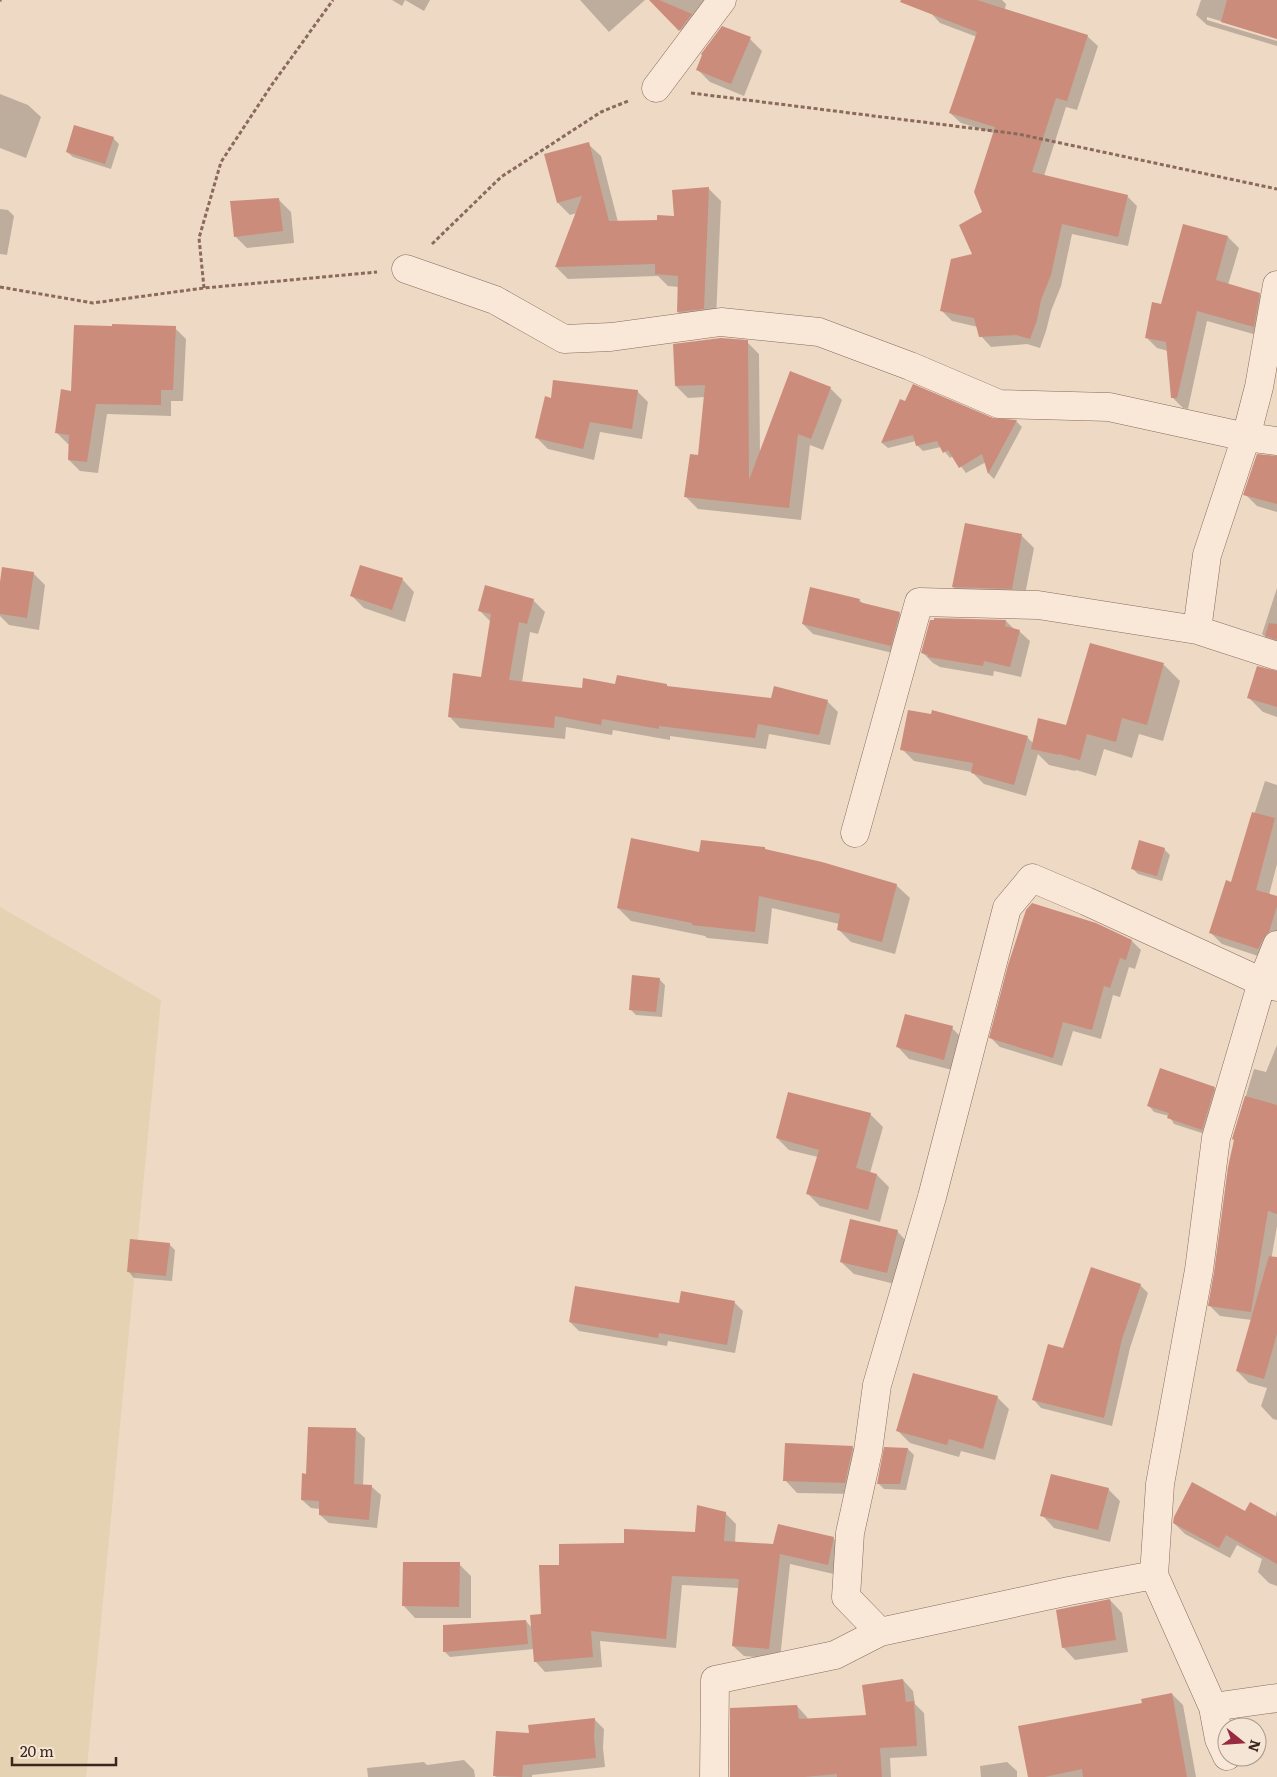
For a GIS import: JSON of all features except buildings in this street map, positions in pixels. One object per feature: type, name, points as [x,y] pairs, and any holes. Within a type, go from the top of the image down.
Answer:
[{"type":"street","points":[[656,88],[722,0]]},
{"type":"street","points":[[406,269],[495,300],[564,339],[611,336],[722,322],[819,332],[910,366],[999,404],[1109,407],[1246,437],[1277,440]]},
{"type":"street","points":[[1197,630],[1207,555],[1246,437],[1259,387],[1277,285]]},
{"type":"street","points":[[855,834],[919,602],[1038,604],[1197,630],[1277,656]]},
{"type":"street","points":[[880,1632],[846,1597],[850,1533],[868,1451],[877,1385],[932,1198],[1007,908],[1032,878],[1269,985]]},
{"type":"street","points":[[1217,1728],[1213,1707],[1154,1575],[1160,1484],[1199,1270],[1216,1138],[1269,985],[1277,945]]},
{"type":"street","points":[[714,1777],[715,1680],[835,1655],[880,1632],[1154,1575]]},
{"type":"street","points":[[1213,1707],[1277,1698]]},
{"type":"path","points":[[204,288],[199,238],[221,162],[271,86],[333,0]]},
{"type":"path","points":[[0,287],[93,303],[204,288],[406,269],[501,176],[601,112],[656,88],[1018,134],[1277,189]]},
{"type":"shaded area","points":[[0,907],[161,1000],[86,1777],[0,1777]]}]
